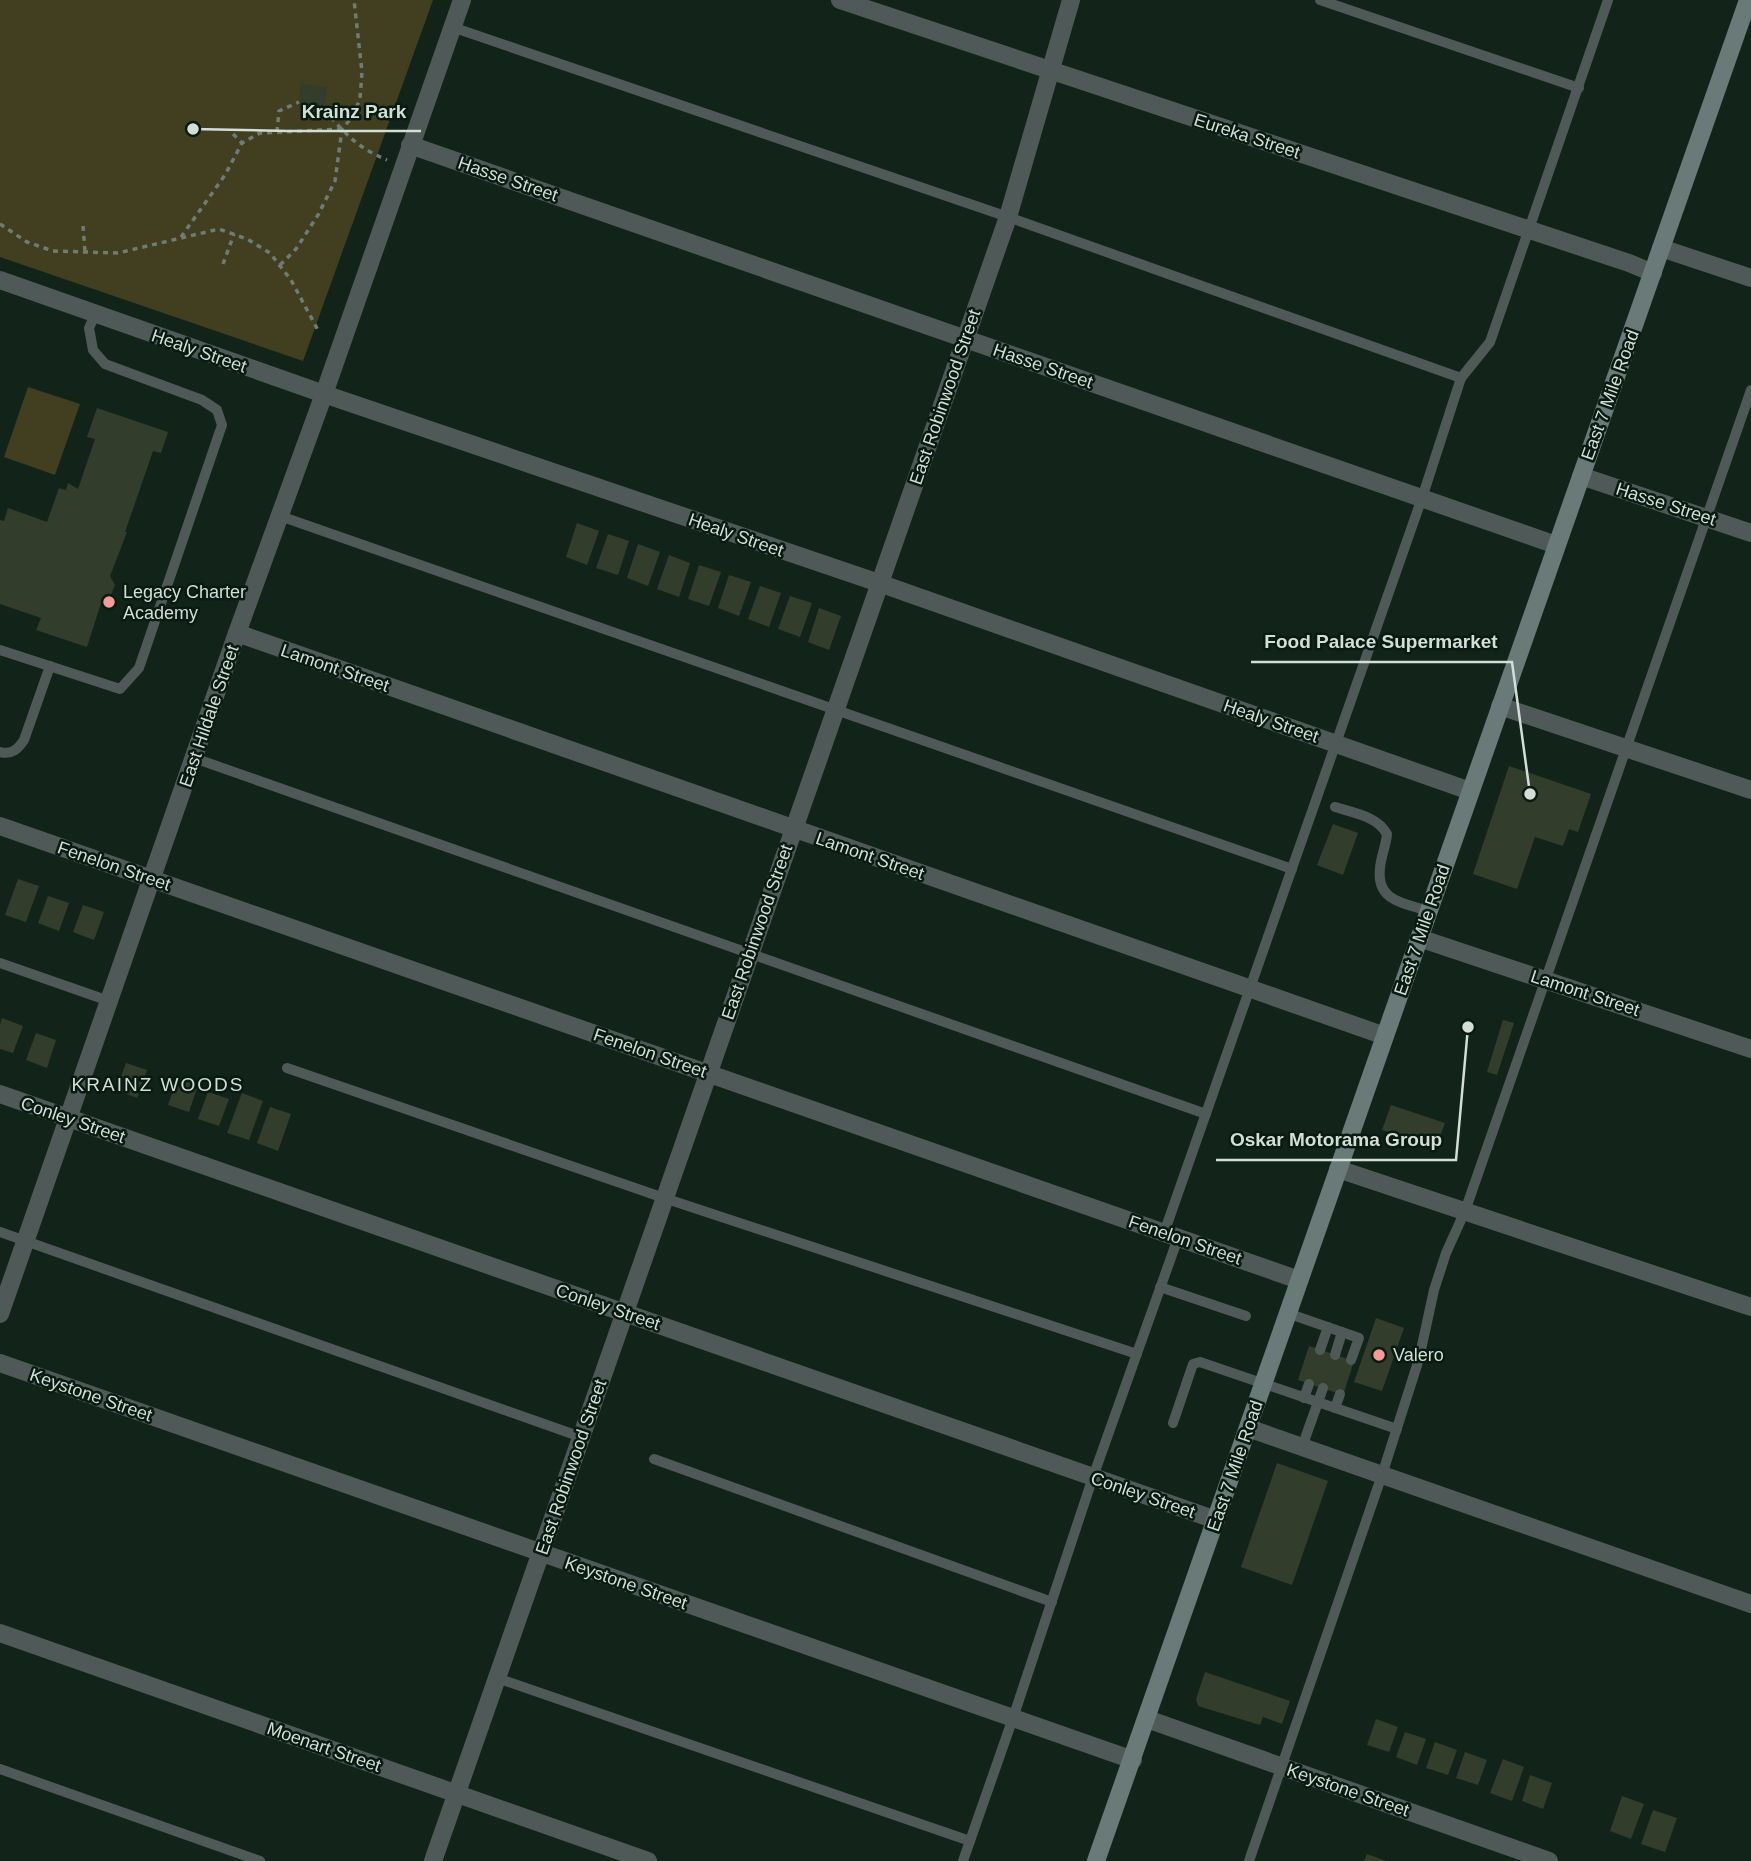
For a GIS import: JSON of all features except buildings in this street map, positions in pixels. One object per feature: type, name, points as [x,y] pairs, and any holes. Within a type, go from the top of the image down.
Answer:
[{"type":"street","name":"East Hildale Street","points":[[0,1314],[237,633],[462,0]]},
{"type":"street","name":"Eureka Street","points":[[840,0],[1653,273]]},
{"type":"street","name":"East Robinwood Street","points":[[433,1861],[1008,217],[1071,0]]},
{"type":"street","name":"East 7 Mile Road","points":[[1096,1861],[1748,1]]},
{"type":"street","name":"Hasse Street","points":[[410,145],[1556,545]]},
{"type":"street","points":[[1661,248],[1751,278]]},
{"type":"street","name":"Healy Street","points":[[0,280],[324,394],[879,583],[1470,791]]},
{"type":"street","name":"Hasse Street","points":[[1581,476],[1751,533]]},
{"type":"street","name":"Lamont Street","points":[[237,633],[1385,1036]]},
{"type":"street","points":[[1500,706],[1751,790]]},
{"type":"street","name":"Fenelon Street","points":[[0,826],[1299,1280]]},
{"type":"street","name":"Lamont Street","points":[[1419,938],[1751,1049]]},
{"type":"street","name":"Conley Street","points":[[0,1094],[1216,1520]]},
{"type":"street","points":[[1338,1169],[1751,1307]]},
{"type":"street","name":"Keystone Street","points":[[0,1363],[1133,1760]]},
{"type":"street","points":[[1248,1428],[1751,1604]]},
{"type":"street","name":"Moenart Street","points":[[0,1633],[648,1861]]},
{"type":"street","name":"Keystone Street","points":[[1147,1719],[1549,1861]]},
{"type":"lane","points":[[1320,0],[1578,88]]},
{"type":"lane","points":[[963,1861],[1160,1287],[1171,1235],[1206,1114],[1422,498],[1461,378],[1490,342],[1531,230],[1608,0]]},
{"type":"lane","points":[[452,27],[1008,217],[1461,378]]},
{"type":"lane","points":[[0,650],[120,689],[139,668],[222,425],[217,410],[201,400],[105,364],[93,350],[89,328],[95,315]]},
{"type":"lane","points":[[1249,1861],[1382,1475],[1419,1359],[1434,1290],[1465,1211],[1751,390]]},
{"type":"lane","points":[[280,516],[1292,869]]},
{"type":"lane","points":[[0,752],[6,754],[18,750],[24,740],[50,666]]},
{"type":"lane","points":[[194,758],[1206,1114]]},
{"type":"lane","points":[[1335,807],[1382,825],[1387,834],[1379,884],[1387,895],[1429,911]]},
{"type":"lane","points":[[0,963],[109,1001]]},
{"type":"lane","points":[[288,1068],[664,1198],[1137,1354]]},
{"type":"lane","points":[[0,1232],[581,1437]]},
{"type":"lane","points":[[1160,1287],[1247,1316]]},
{"type":"lane","points":[[1287,1313],[1359,1338],[1351,1360]]},
{"type":"lane","points":[[1320,1350],[1328,1327]]},
{"type":"lane","points":[[1335,1354],[1342,1332]]},
{"type":"lane","points":[[1172,1423],[1196,1362],[1396,1429]]},
{"type":"lane","points":[[1304,1398],[1309,1384]]},
{"type":"lane","points":[[1302,1447],[1323,1388]]},
{"type":"lane","points":[[1335,1408],[1340,1394]]},
{"type":"lane","points":[[654,1459],[1052,1602]]},
{"type":"lane","points":[[497,1678],[970,1841]]},
{"type":"lane","points":[[0,1769],[260,1861]]},
{"type":"path","points":[[280,265],[296,249],[318,215],[335,181],[342,129],[352,117],[360,99],[362,72],[354,0]]},
{"type":"path","points":[[277,132],[279,111],[299,102]]},
{"type":"path","points":[[324,110],[364,150],[389,161]]},
{"type":"path","points":[[181,237],[225,175],[242,144],[260,133],[342,129]]},
{"type":"path","points":[[233,134],[242,144]]},
{"type":"path","points":[[0,224],[27,242],[53,251],[118,253],[219,229],[234,234],[270,253],[292,280],[318,332]]},
{"type":"path","points":[[83,226],[85,252]]},
{"type":"path","points":[[223,264],[234,234]]},
{"type":"shaded area","points":[[0,0],[433,0],[303,361],[0,257]]},
{"type":"shaded area","points":[[28,387],[80,404],[55,475],[4,457]]},
{"type":"place","name":"Krainz Park","points":[[193,129]]},
{"type":"place","name":"Legacy Charter Academy","points":[[109,602]]},
{"type":"place","name":"Food Palace Supermarket","points":[[1530,794]]},
{"type":"place","name":"Oskar Motorama Group","points":[[1468,1027]]},
{"type":"place","name":"Valero","points":[[1379,1355]]},
{"type":"district","name":"KRAINZ WOODS","points":[[158,1084]]}]
